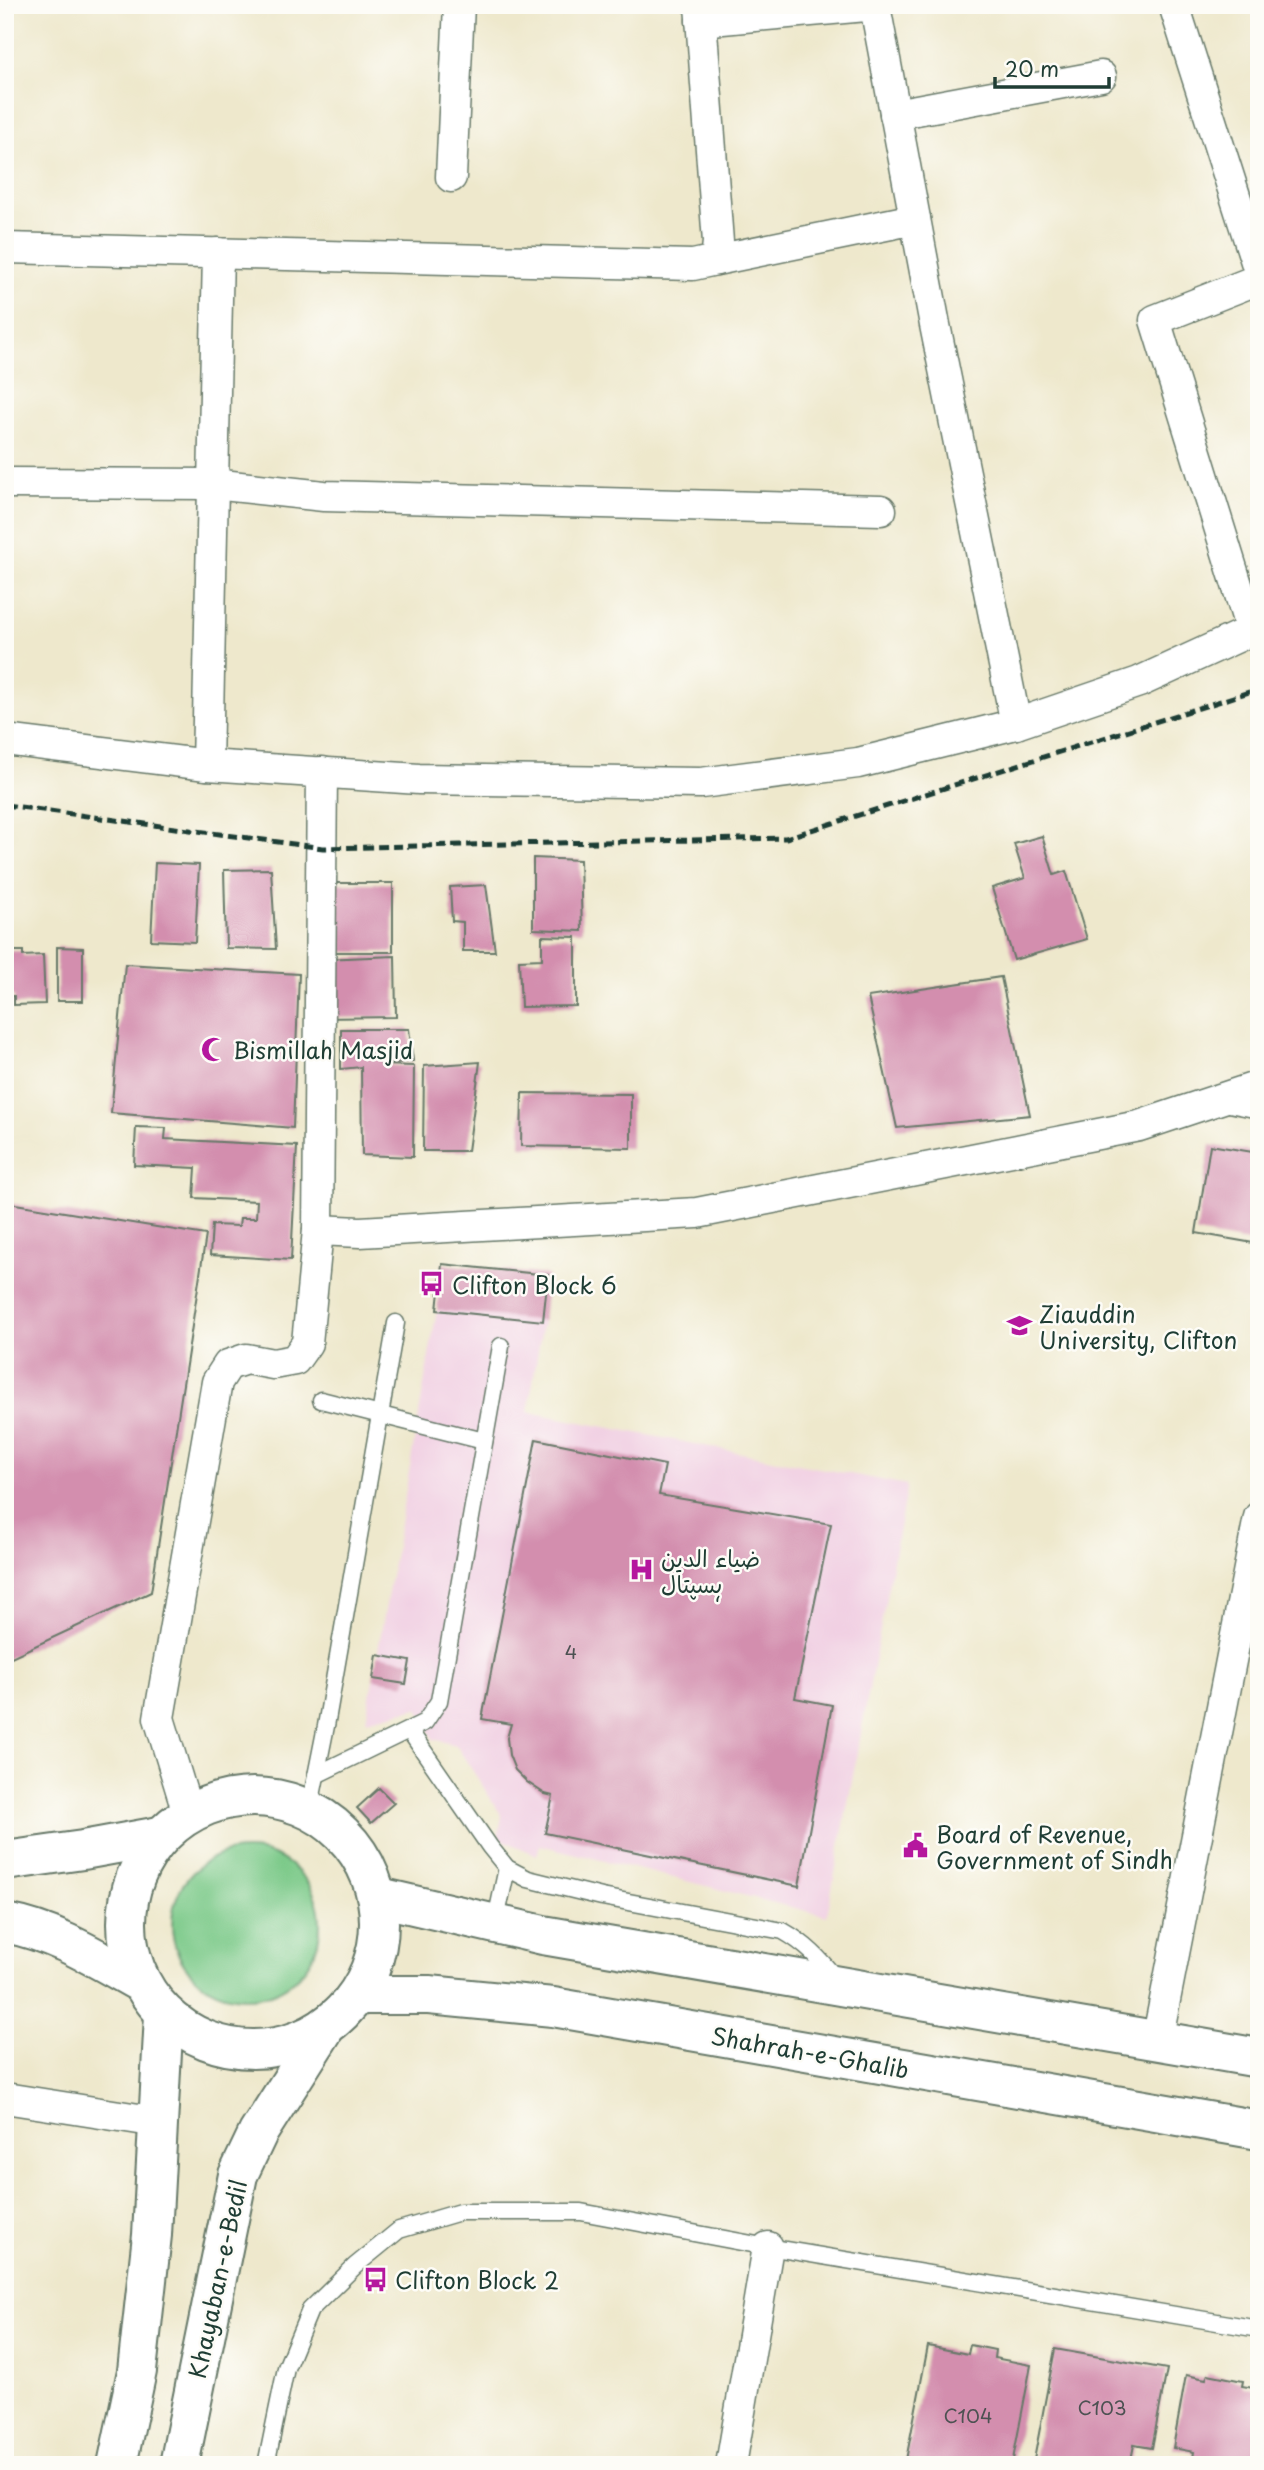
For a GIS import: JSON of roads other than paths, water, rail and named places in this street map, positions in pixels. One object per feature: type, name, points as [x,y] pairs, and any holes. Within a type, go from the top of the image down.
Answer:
[{"type":"main road","points":[[5,1861],[83,1850],[174,1825],[218,1801],[252,1796],[295,1803],[313,1793],[333,1823],[362,1856],[379,1897],[379,1948],[359,1996],[323,2031],[269,2050],[213,2045],[164,2015],[139,1982],[125,1932],[132,1881],[174,1825]]},
{"type":"main road","points":[[379,1897],[543,1935],[1259,2058]]},
{"type":"main road","points":[[5,1923],[73,1945],[139,1982]]},
{"type":"main road","name":"Shahrah-e-Ghalib","points":[[359,1996],[451,1996],[553,2007],[1259,2130]]},
{"type":"main road","points":[[117,2465],[137,2371],[152,2235],[164,2015]]},
{"type":"main road","name":"Khayaban-e-Bedil","points":[[179,2465],[238,2175],[258,2133],[323,2031]]},
{"type":"street","points":[[451,177],[459,5]]},
{"type":"street","points":[[716,260],[719,242],[700,13],[876,5],[915,219],[1016,724]]},
{"type":"street","points":[[1174,5],[1259,271]]},
{"type":"street","points":[[895,114],[1101,76]]},
{"type":"street","points":[[5,248],[693,265],[915,219]]},
{"type":"street","points":[[207,765],[218,253]]},
{"type":"street","points":[[5,740],[207,765],[419,779],[701,783],[858,763],[1016,724],[1139,682],[1255,628],[1155,320],[1259,279]]},
{"type":"street","points":[[5,483],[213,484],[324,496],[881,510]]},
{"type":"street","points":[[174,1825],[159,1718],[217,1382],[228,1365],[246,1359],[274,1364],[295,1360],[307,1343],[318,1230],[322,772]]},
{"type":"street","points":[[318,1230],[359,1232],[697,1213],[1139,1126],[1259,1086]]},
{"type":"street","points":[[1157,2041],[1259,1517]]},
{"type":"street","points":[[5,2098],[158,2122]]},
{"type":"street","points":[[731,2465],[768,2247]]},
{"type":"lane","points":[[1214,1101],[1259,1110]]},
{"type":"lane","points":[[313,1793],[396,1323]]},
{"type":"lane","points":[[313,1793],[425,1721],[439,1702],[500,1346]]},
{"type":"lane","points":[[321,1400],[484,1441]]},
{"type":"lane","points":[[409,1730],[490,1847],[508,1868],[527,1879],[602,1898],[783,1931],[814,1953],[842,1987]]},
{"type":"lane","points":[[495,1924],[508,1868]]},
{"type":"lane","points":[[266,2465],[286,2368],[310,2310],[355,2266],[399,2231],[460,2212],[581,2212],[768,2247],[1259,2329]]},
{"type":"railway","points":[[5,805],[323,848],[786,838],[1259,689]]},
{"type":"place","name":"Bismillah Masjid","points":[[213,1049]]},
{"type":"place","name":"Clifton Block 6","points":[[432,1284]]},
{"type":"place","name":"Ziauddin University, Clifton","points":[[1019,1326]]},
{"type":"place","name":"ضیاء الدین ہسپتال","points":[[641,1570]]},
{"type":"place","name":"Board of Revenue, Government of Sindh","points":[[916,1846]]},
{"type":"place","name":"Clifton Block 2","points":[[375,2279]]}]
